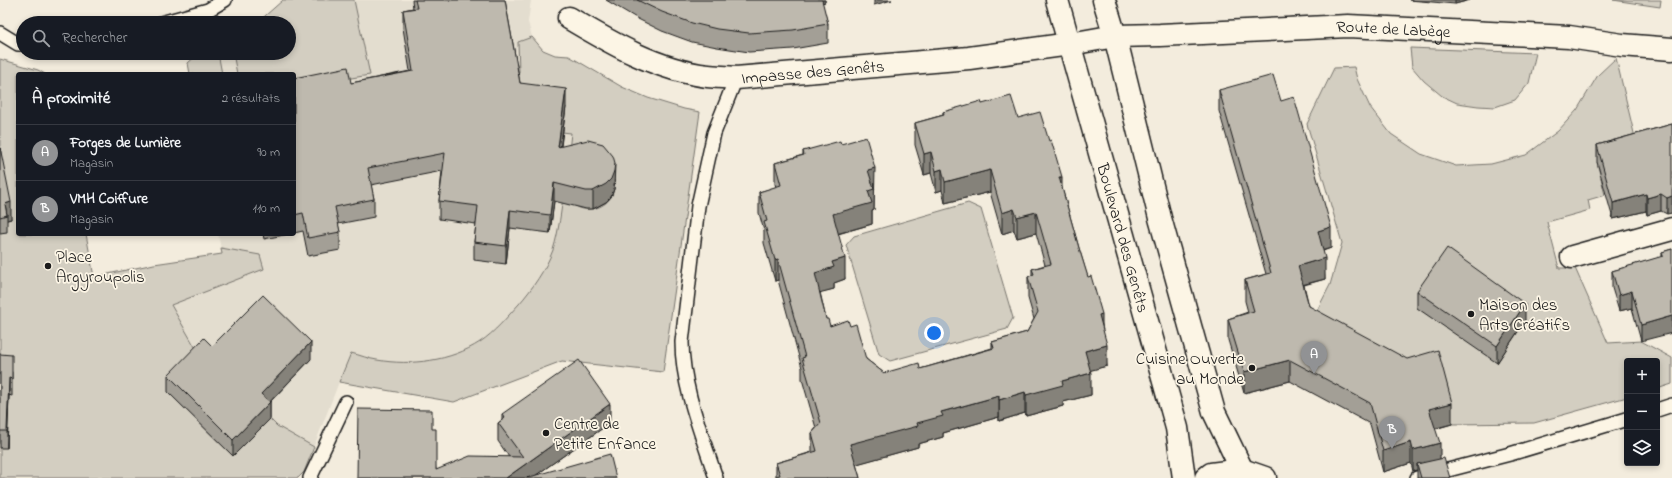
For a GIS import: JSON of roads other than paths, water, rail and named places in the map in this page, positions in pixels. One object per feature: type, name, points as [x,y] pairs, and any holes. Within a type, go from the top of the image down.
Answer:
[{"type":"street","name":"Boulevard des Genêts","points":[[1057,0],[1176,428],[1184,478]]},
{"type":"street","points":[[1104,0],[1115,36],[1160,218],[1214,412],[1242,470]]},
{"type":"street","name":"Impasse des Genêts","points":[[568,18],[631,52],[656,62],[682,71],[708,76],[736,78],[969,58],[1070,44]]},
{"type":"street","name":"Route de Labège","points":[[1070,44],[1115,36],[1348,26],[1569,37],[1622,45],[1672,49]]},
{"type":"street","points":[[1572,257],[1672,229]]},
{"type":"street","points":[[1206,478],[1211,474],[1242,470],[1265,478]]},
{"type":"lane","points":[[186,16],[208,10],[225,0]]},
{"type":"lane","points":[[0,33],[16,43]]},
{"type":"lane","points":[[716,478],[688,387],[682,355],[682,342],[698,206],[714,133],[736,78]]},
{"type":"lane","points":[[310,478],[346,402]]},
{"type":"lane","points":[[1660,409],[1672,405]]},
{"type":"lane","points":[[1417,478],[1510,454],[1624,420]]},
{"type":"place","name":"Place Argyroupolis","points":[[48,266]]},
{"type":"place","name":"Maison des Arts Créatifs","points":[[1471,314]]},
{"type":"place","name":"Cuisine Ouverte au Monde","points":[[1252,368]]},
{"type":"place","name":"Forges de Lumière","points":[[1314,374]]},
{"type":"place","name":"Centre de Petite Enfance","points":[[546,433]]},
{"type":"place","name":"VMH Coiffure","points":[[1392,449]]}]
